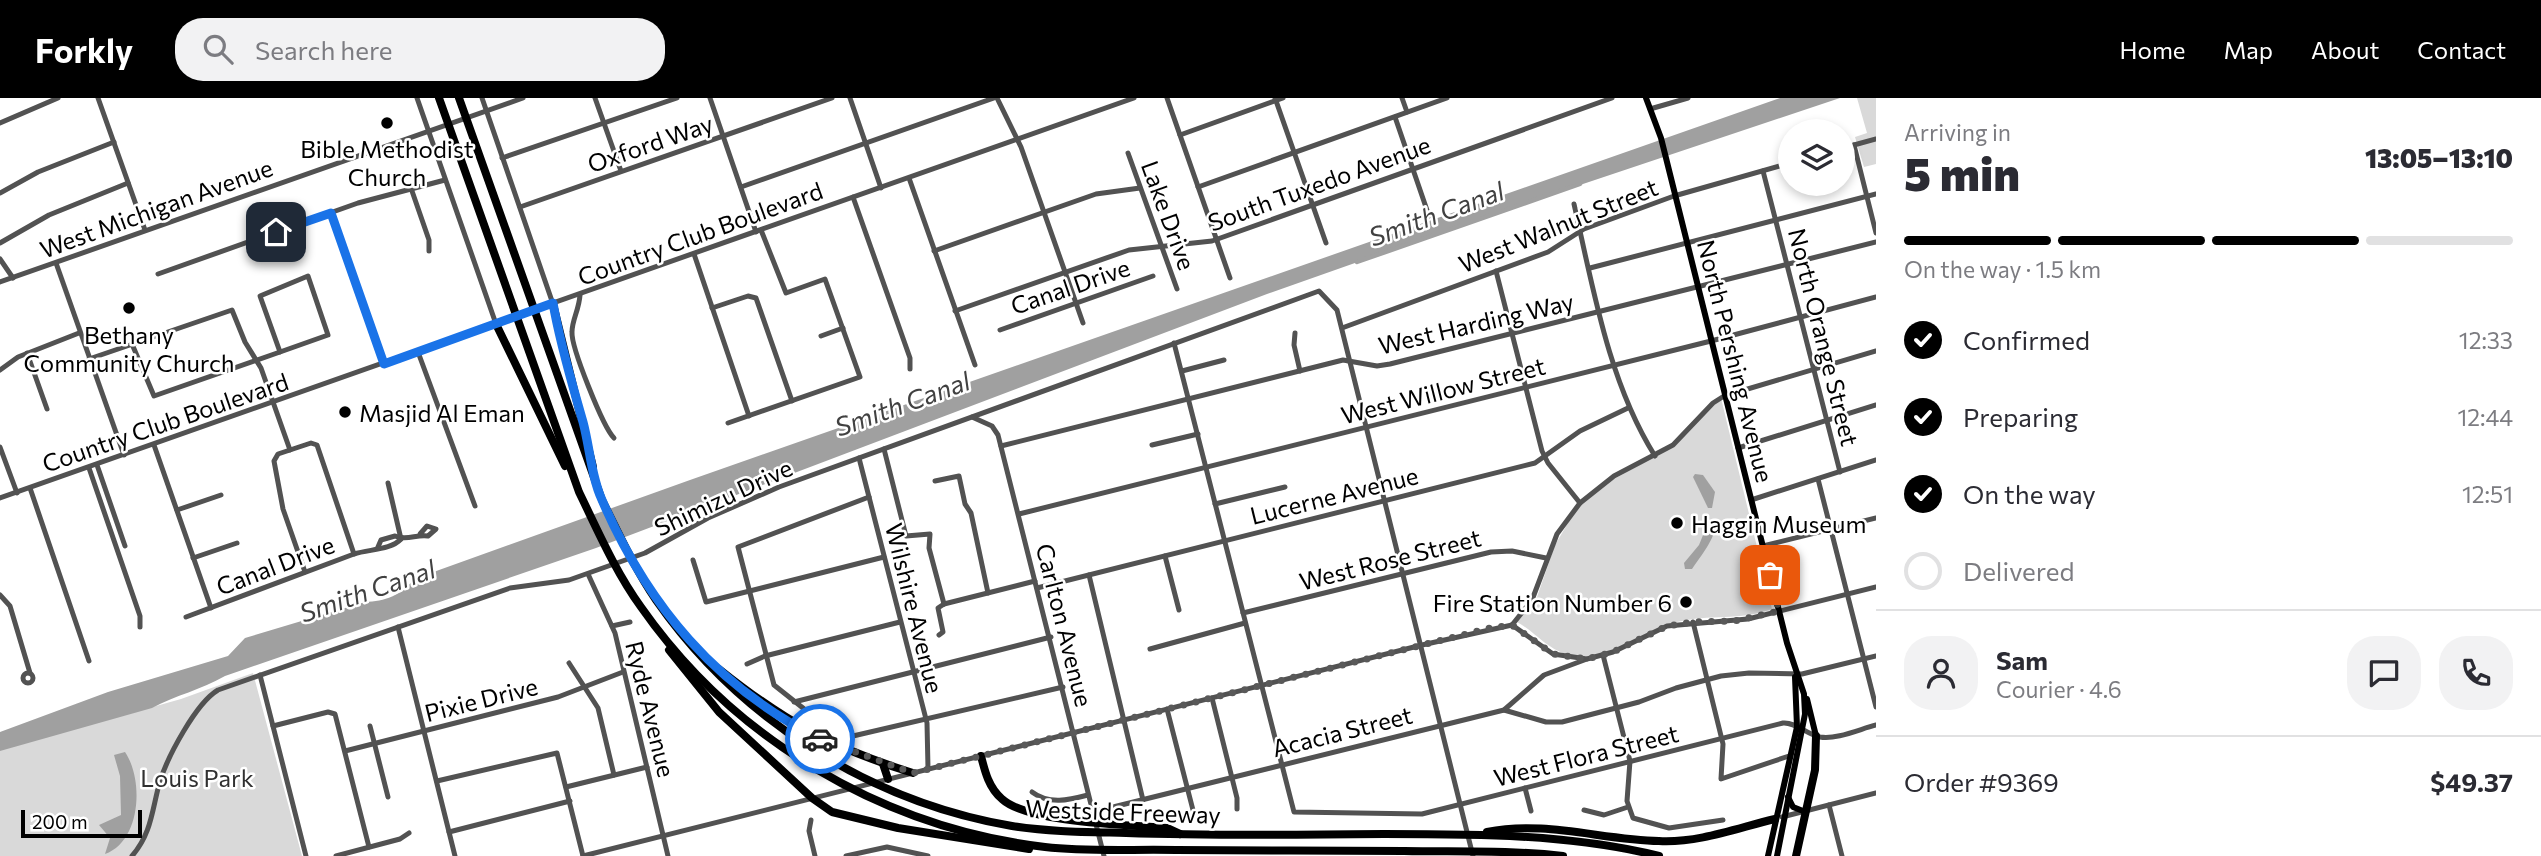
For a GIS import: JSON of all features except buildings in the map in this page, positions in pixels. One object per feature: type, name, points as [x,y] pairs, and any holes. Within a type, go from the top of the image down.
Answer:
[{"type":"highway","name":"Westside Freeway","points":[[439,98],[579,492],[617,570],[651,621],[729,706],[773,741],[862,794],[941,825],[1045,847],[1090,849],[1108,853],[1463,852],[1563,856]]},
{"type":"highway","name":"Westside Freeway","points":[[460,102],[601,500],[633,563],[656,600],[724,681],[776,723],[855,774],[887,789],[980,819],[1036,829],[1182,835],[1477,834],[1590,843],[1659,856]]},
{"type":"highway","points":[[553,303],[591,450],[595,480]]},
{"type":"highway","points":[[496,324],[579,492]]},
{"type":"highway","points":[[651,621],[677,662],[711,704],[813,798],[832,812],[851,819],[988,844],[1032,849],[1045,847]]},
{"type":"highway","points":[[697,652],[793,724],[824,741],[913,773]]},
{"type":"highway","points":[[1796,856],[1815,770],[1816,736]]},
{"type":"highway","points":[[981,756],[992,788],[1008,804],[1043,815],[1167,828],[1182,835]]},
{"type":"highway","points":[[883,764],[888,779]]},
{"type":"highway","points":[[1477,834],[1493,831],[1567,831],[1675,842],[1779,817]]},
{"type":"main road","name":"North Pershing Avenue","points":[[1646,98],[1661,138],[1779,611],[1796,675],[1804,694],[1790,788],[1768,856]]},
{"type":"main road","name":"North Pershing Avenue","points":[[1777,856],[1779,817],[1789,756],[1799,729],[1796,675]]},
{"type":"main road","points":[[1804,694],[1816,736]]},
{"type":"main road","points":[[1789,756],[1790,788]]},
{"type":"main road","points":[[1788,797],[1793,807],[1803,811]]},
{"type":"street","points":[[0,123],[58,98]]},
{"type":"street","points":[[99,98],[145,230]]},
{"type":"street","points":[[416,98],[496,324]]},
{"type":"street","points":[[482,98],[553,303]]},
{"type":"street","name":"West Michigan Avenue","points":[[0,282],[523,98]]},
{"type":"street","points":[[594,98],[621,171]]},
{"type":"street","points":[[502,158],[677,98]]},
{"type":"street","points":[[710,98],[741,187],[786,293],[825,279],[860,377],[728,423]]},
{"type":"street","name":"Oxford Way","points":[[520,207],[832,98]]},
{"type":"street","points":[[850,98],[881,188]]},
{"type":"street","points":[[741,187],[996,98],[1018,139],[1083,323]]},
{"type":"street","name":"Country Club Boulevard","points":[[0,498],[1135,98]]},
{"type":"street","points":[[1167,98],[1230,278]]},
{"type":"street","points":[[1180,135],[1283,98]]},
{"type":"street","points":[[1402,98],[1407,112]]},
{"type":"street","points":[[1198,187],[1447,98]]},
{"type":"street","name":"South Tuxedo Avenue","points":[[955,311],[1129,250],[1217,239],[1612,98]]},
{"type":"street","points":[[1650,109],[1688,98]]},
{"type":"street","points":[[1275,99],[1326,243]]},
{"type":"street","points":[[1395,117],[1430,215]]},
{"type":"street","points":[[1855,145],[1876,139]]},
{"type":"street","points":[[0,193],[48,167],[114,142]]},
{"type":"street","points":[[1855,149],[1876,233]]},
{"type":"street","name":"Lake Drive","points":[[1128,153],[1177,289]]},
{"type":"street","name":"West Walnut Street","points":[[1342,328],[1548,251],[1580,231],[1674,197],[1778,167]]},
{"type":"street","name":"North Orange Street","points":[[1763,171],[1840,472]]},
{"type":"street","points":[[909,178],[975,365]]},
{"type":"street","points":[[158,274],[358,203],[412,191],[445,180]]},
{"type":"street","points":[[0,243],[49,215],[128,183]]},
{"type":"street","points":[[934,251],[1097,194],[1140,188]]},
{"type":"street","points":[[412,191],[429,240],[429,251]]},
{"type":"street","points":[[1590,268],[1876,194]]},
{"type":"street","points":[[853,197],[909,358],[910,369]]},
{"type":"street","points":[[1574,204],[1628,408],[1655,456]]},
{"type":"street","points":[[331,213],[384,364]]},
{"type":"street","name":"West Harding Way","points":[[1001,446],[1300,370],[1350,360],[1384,366],[1876,242]]},
{"type":"street","points":[[694,254],[749,416]]},
{"type":"street","points":[[0,260],[13,278]]},
{"type":"street","points":[[56,263],[124,455]]},
{"type":"street","points":[[1496,271],[1545,457],[1580,503]]},
{"type":"street","points":[[132,344],[154,396],[257,361],[328,335],[308,276],[260,296],[280,352]]},
{"type":"street","name":"Canal Drive","points":[[1000,330],[1153,276]]},
{"type":"street","name":"Shimizu Drive","points":[[132,856],[152,822],[161,779],[169,762],[208,697],[218,690],[523,584],[554,583],[588,573],[651,550],[746,500],[1321,291],[1336,308],[1342,328]]},
{"type":"street","points":[[580,295],[579,313],[572,335],[603,425],[614,438]]},
{"type":"street","points":[[712,308],[753,296],[792,401]]},
{"type":"street","name":"West Willow Street","points":[[1018,514],[1615,366],[1876,297]]},
{"type":"street","points":[[89,359],[232,310],[245,342],[257,361],[290,450]]},
{"type":"street","points":[[821,335],[842,328]]},
{"type":"street","points":[[1342,328],[1473,856]]},
{"type":"street","points":[[0,370],[27,353],[79,333]]},
{"type":"street","points":[[1295,333],[1294,345],[1300,370]]},
{"type":"street","points":[[1174,343],[1281,765]]},
{"type":"street","points":[[437,781],[557,753],[583,856],[1422,645],[1512,625],[1536,590],[1546,558],[1562,526],[1580,503],[1614,476],[1673,444],[1713,403],[1724,396],[1876,351]]},
{"type":"street","points":[[418,352],[475,506]]},
{"type":"street","points":[[27,353],[47,409]]},
{"type":"street","points":[[1182,371],[1224,360]]},
{"type":"street","points":[[1738,448],[1876,405]]},
{"type":"street","name":"Lucerne Avenue","points":[[944,604],[988,593],[1089,575],[1535,463],[1580,430],[1628,408]]},
{"type":"street","name":"Carlton Avenue","points":[[972,417],[994,428],[1001,446],[1051,637],[1088,795],[1108,853]]},
{"type":"street","points":[[1152,445],[1198,434]]},
{"type":"street","points":[[305,572],[285,513],[274,461],[277,455],[290,450],[313,442],[318,447],[355,554]]},
{"type":"street","points":[[154,445],[211,608]]},
{"type":"street","points":[[0,447],[17,492]]},
{"type":"street","points":[[884,449],[906,536],[930,534],[929,548],[944,604],[938,608],[943,632],[939,635]]},
{"type":"street","name":"Wilshire Avenue","points":[[859,458],[925,719],[928,768]]},
{"type":"street","points":[[1751,500],[1876,460]]},
{"type":"street","points":[[97,465],[125,546]]},
{"type":"street","points":[[89,468],[140,616],[140,627]]},
{"type":"street","points":[[935,481],[958,476],[971,513],[988,593]]},
{"type":"street","name":"North Orange Street","points":[[1818,479],[1876,707]]},
{"type":"street","points":[[388,483],[401,538]]},
{"type":"street","points":[[1215,504],[1285,487]]},
{"type":"street","points":[[30,488],[89,661]]},
{"type":"street","points":[[384,494],[391,491]]},
{"type":"street","points":[[177,510],[220,495]]},
{"type":"street","points":[[869,497],[740,545],[749,591],[774,685],[794,702],[853,736],[953,715],[1063,687]]},
{"type":"street","points":[[1763,546],[1876,518]]},
{"type":"street","name":"Canal Drive","points":[[186,617],[355,554],[420,534]]},
{"type":"street","points":[[194,558],[237,543]]},
{"type":"street","name":"West Rose Street","points":[[1243,613],[1491,552],[1512,551],[1546,558]]},
{"type":"street","points":[[1165,556],[1179,610]]},
{"type":"street","points":[[693,560],[706,602],[884,557]]},
{"type":"street","name":"Ryde Avenue","points":[[588,573],[612,626],[668,856]]},
{"type":"street","points":[[1089,575],[1143,800]]},
{"type":"street","points":[[1779,611],[1876,587]]},
{"type":"street","points":[[0,595],[10,606],[30,673]]},
{"type":"street","name":"Acacia Street","points":[[1093,812],[1504,710],[1544,675],[1603,655],[1649,633],[1693,622],[1734,621],[1779,611]]},
{"type":"street","points":[[612,626],[630,622]]},
{"type":"street","points":[[747,664],[765,656],[900,622]]},
{"type":"street","points":[[1693,622],[1722,738],[1721,779],[1789,756]]},
{"type":"street","points":[[1150,649],[1245,623]]},
{"type":"street","points":[[1512,625],[1553,654],[1587,659]]},
{"type":"street","points":[[398,627],[455,856]]},
{"type":"street","points":[[794,702],[1051,637]]},
{"type":"street","points":[[1603,655],[1630,761],[1628,807],[1636,821],[1665,828],[1723,820]]},
{"type":"street","points":[[1504,710],[1556,722],[1618,708],[1707,680],[1749,673],[1796,675],[1876,656]]},
{"type":"street","points":[[569,663],[598,708],[614,775]]},
{"type":"street","name":"Pixie Drive","points":[[345,751],[558,697],[623,672]]},
{"type":"street","points":[[260,675],[306,856]]},
{"type":"street","points":[[1212,698],[1232,777],[1237,810]]},
{"type":"street","points":[[1167,709],[1194,814]]},
{"type":"street","points":[[273,726],[322,713],[334,713],[369,847]]},
{"type":"street","name":"West Flora Street","points":[[1281,765],[1292,808],[1297,814],[1417,814],[1787,723],[1824,738],[1876,725]]},
{"type":"street","points":[[370,726],[388,797]]},
{"type":"street","points":[[566,787],[647,767]]},
{"type":"street","points":[[796,802],[798,784]]},
{"type":"street","points":[[1525,788],[1531,811]]},
{"type":"street","points":[[1032,792],[1042,798],[1062,801],[1088,795]]},
{"type":"street","points":[[1779,817],[1876,793]]},
{"type":"street","points":[[449,832],[570,802]]},
{"type":"street","points":[[1829,804],[1842,856]]},
{"type":"street","points":[[1584,810],[1604,815],[1628,807]]},
{"type":"street","points":[[811,820],[809,831],[815,856]]},
{"type":"street","points":[[336,856],[400,839],[409,833]]},
{"type":"street","points":[[881,848],[883,856]]},
{"type":"street","points":[[846,856],[881,848],[928,856]]},
{"type":"green space","points":[[1857,98],[1876,98],[1876,164],[1864,167],[1855,137],[1867,133]]},
{"type":"green space","points":[[1721,398],[1772,609],[1748,615],[1677,622],[1612,650],[1585,656],[1556,650],[1517,622],[1537,597],[1555,545],[1575,511],[1598,488],[1668,449]]},
{"type":"green space","name":"Louis Park","points":[[253,673],[302,856],[0,856],[0,750],[181,699]]},
{"type":"shaded area","points":[[1780,98],[1840,98],[1508,209],[1267,294],[596,548],[225,676],[152,708],[0,751],[0,732],[108,692],[228,656],[245,638],[365,602],[386,599],[404,590],[414,579]]},
{"type":"shaded area","points":[[1695,474],[1703,475],[1715,492],[1712,508],[1708,508],[1693,477]]},
{"type":"shaded area","points":[[1715,521],[1714,532],[1708,545],[1692,569],[1685,569],[1684,563],[1699,545],[1708,523]]},
{"type":"shaded area","points":[[125,752],[135,778],[136,809],[126,837],[117,847],[105,854],[110,838],[99,825],[121,815],[120,776],[114,755]]},
{"type":"waterway","name":"Smith Canal","points":[[1357,262],[1580,184]]},
{"type":"way so far","points":[[820,739],[913,773],[1490,628],[1512,625],[1522,630],[1542,648],[1563,658],[1595,658],[1667,626],[1734,621],[1779,611],[1770,575]]},
{"type":"place","name":"Bible Methodist Church","points":[[387,123]]},
{"type":"place","name":"Bethany Community Church","points":[[129,308]]},
{"type":"place","name":"Masjid Al Eman","points":[[345,412]]},
{"type":"place","name":"Haggin Museum","points":[[1677,523]]},
{"type":"place","name":"Fire Station Number 6","points":[[1686,602]]},
{"type":"route","points":[[276,232],[331,213],[384,364],[553,303],[591,450],[601,500],[643,580],[697,652],[772,710],[820,739]]}]
